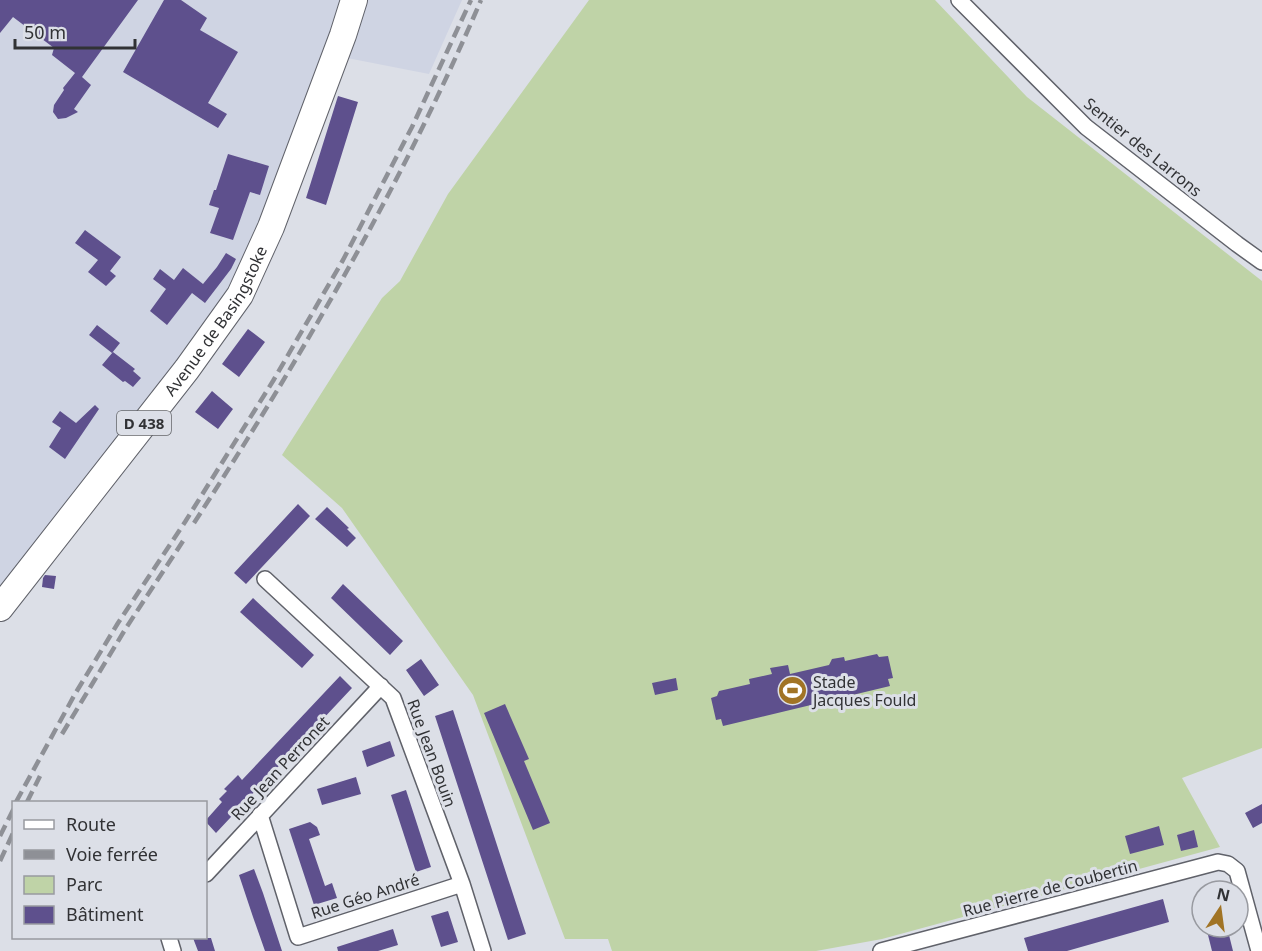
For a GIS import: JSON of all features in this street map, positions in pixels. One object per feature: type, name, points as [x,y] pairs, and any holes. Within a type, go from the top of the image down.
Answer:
[{"type":"main road","name":"Avenue de Basingstoke","points":[[271,227],[339,0]]},
{"type":"main road","name":"Avenue de Basingstoke","points":[[0,608],[187,369],[240,295],[271,227],[354,0]]},
{"type":"street","name":"Sentier des Larrons","points":[[959,0],[1086,127],[1262,262]]},
{"type":"street","name":"Rue Jean Bouin","points":[[265,579],[393,699],[462,884],[483,951]]},
{"type":"street","name":"Rue Jean Perronet","points":[[207,873],[381,686]]},
{"type":"street","name":"Rue Géo André","points":[[260,816],[298,937],[462,884]]},
{"type":"street","name":"Rue Pierre de Coubertin","points":[[881,951],[1218,862],[1228,864],[1237,871],[1258,951]]},
{"type":"shaded area","points":[[0,0],[462,0],[429,74],[342,57],[273,245],[0,617]]},
{"type":"green space","points":[[589,0],[935,0],[1027,97],[1262,281],[1262,748],[1182,778],[1220,847],[882,939],[816,951],[612,951],[608,939],[565,939],[473,695],[342,508],[282,455],[382,298],[400,281],[448,194]]},
{"type":"building","points":[[0,0],[138,0],[82,77],[91,85],[74,109],[78,112],[58,119],[53,112],[54,105],[64,90],[63,88],[75,73],[52,55],[54,48],[13,17],[0,33]]},
{"type":"building","points":[[164,0],[181,0],[207,18],[200,30],[238,52],[208,103],[227,114],[218,128],[123,72]]},
{"type":"building","points":[[338,96],[358,102],[326,205],[306,198]]},
{"type":"building","points":[[228,154],[269,166],[260,195],[250,192],[233,240],[210,233],[219,208],[209,205]]},
{"type":"building","points":[[85,230],[121,257],[110,271],[116,276],[106,286],[88,272],[98,260],[75,243]]},
{"type":"building","points":[[226,253],[236,259],[205,303],[192,293],[167,325],[150,311],[166,289],[153,279],[160,269],[174,280],[183,268],[203,284]]},
{"type":"building","points":[[97,325],[120,343],[112,353],[89,335]]},
{"type":"building","points":[[248,329],[265,342],[239,377],[222,364]]},
{"type":"building","points":[[113,352],[135,369],[133,371],[141,378],[133,387],[102,365]]},
{"type":"building","points":[[212,391],[233,409],[218,429],[195,412]]},
{"type":"building","points":[[95,405],[99,409],[65,459],[49,447],[61,428],[52,422],[60,411],[76,423]]},
{"type":"building","points":[[298,504],[310,516],[246,584],[234,573]]},
{"type":"building","points":[[327,507],[356,538],[347,547],[315,519]]},
{"type":"building","points":[[45,575],[56,576],[54,589],[42,587]]},
{"type":"building","points":[[343,584],[403,641],[390,655],[331,598]]},
{"type":"building","points":[[253,598],[314,655],[302,668],[240,612]]},
{"type":"building","points":[[877,654],[879,657],[888,656],[893,678],[888,679],[890,686],[723,726],[721,719],[716,720],[711,698],[717,696],[719,691],[750,684],[749,679],[772,674],[770,668],[788,665],[790,674],[829,665],[832,659],[844,657],[845,661]]},
{"type":"building","points":[[421,659],[439,685],[424,696],[406,670]]},
{"type":"building","points":[[340,676],[352,688],[216,833],[207,823],[207,819],[222,802],[219,799],[227,791],[224,789],[238,775],[242,780]]},
{"type":"building","points":[[676,678],[678,690],[655,695],[652,683]]},
{"type":"building","points":[[505,704],[529,759],[524,761],[550,823],[533,830],[484,713]]},
{"type":"building","points":[[453,710],[526,934],[508,940],[435,716]]},
{"type":"building","points":[[390,741],[395,756],[367,767],[362,751]]},
{"type":"building","points":[[356,777],[361,794],[322,805],[317,789]]},
{"type":"building","points":[[406,790],[431,867],[416,872],[391,795]]},
{"type":"building","points":[[1262,804],[1262,823],[1253,828],[1245,813]]},
{"type":"building","points":[[310,822],[317,827],[320,835],[309,839],[325,886],[332,883],[337,898],[314,905],[289,829]]},
{"type":"building","points":[[1159,826],[1164,845],[1130,854],[1125,836]]},
{"type":"building","points":[[1194,830],[1198,847],[1181,851],[1177,835]]},
{"type":"building","points":[[254,869],[282,951],[265,951],[253,917],[239,875]]},
{"type":"building","points":[[1163,899],[1169,922],[1067,951],[1028,951],[1024,938]]},
{"type":"building","points":[[448,911],[458,942],[441,947],[431,916]]},
{"type":"building","points":[[393,929],[398,945],[378,951],[338,951],[337,947]]},
{"type":"building","points":[[211,938],[215,951],[198,951],[193,939]]},
{"type":"building","points":[[1209,939],[1230,939],[1233,951],[1212,951]]},
{"type":"railway","points":[[17,801],[75,694],[273,381],[343,260],[412,127],[471,0]]},
{"type":"railway","points":[[194,523],[273,397],[349,268],[418,135],[481,0]]},
{"type":"railway","points":[[62,734],[126,628],[183,541]]},
{"type":"railway","points":[[28,801],[40,776]]},
{"type":"railway","points":[[0,836],[12,812]]},
{"type":"railway","points":[[0,861],[12,835]]},
{"type":"place","name":"Stade Jacques Fould","points":[[792,691]]}]
